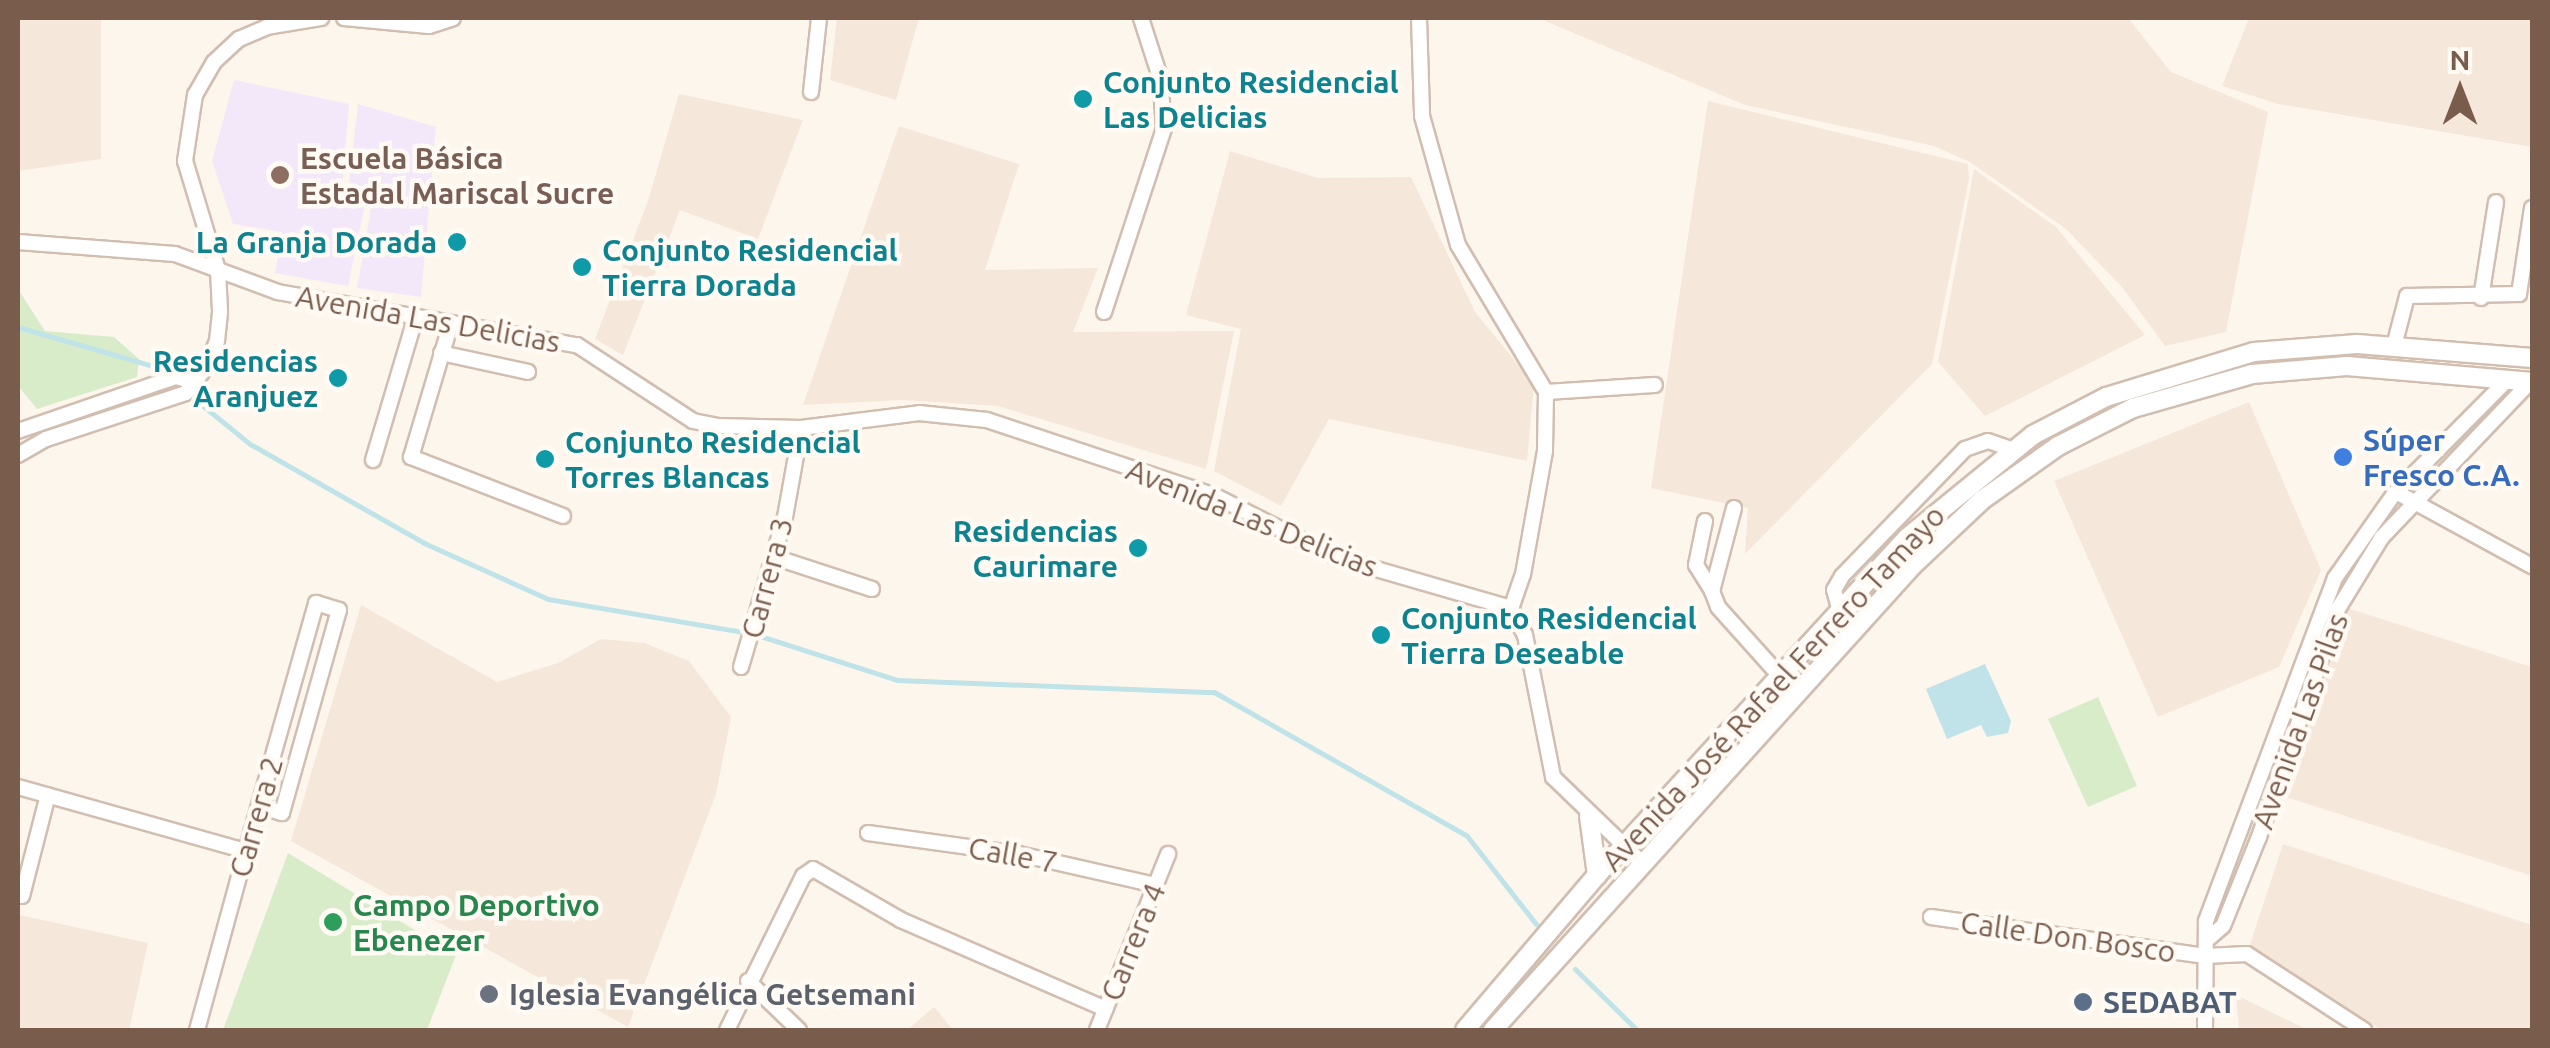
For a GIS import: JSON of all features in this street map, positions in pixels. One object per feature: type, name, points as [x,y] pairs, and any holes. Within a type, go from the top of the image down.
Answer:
[{"type":"street","points":[[18,455],[46,439],[186,393],[190,380],[217,342],[218,270],[185,161],[195,94],[214,62],[239,39],[268,26],[322,18]]},
{"type":"street","points":[[344,18],[428,26],[453,18]]},
{"type":"street","points":[[811,92],[819,18]]},
{"type":"street","points":[[1104,312],[1164,128],[1160,77],[1140,18]]},
{"type":"street","points":[[1419,18],[1422,116],[1458,245],[1546,392],[1545,452],[1524,574],[1510,608],[1524,636],[1553,776],[1589,816],[1640,861]]},
{"type":"street","points":[[2481,298],[2496,202]]},
{"type":"street","points":[[2394,346],[2407,296],[2481,298],[2519,294],[2532,208]]},
{"type":"street","name":"Avenida Las Delicias","points":[[18,242],[174,254],[278,292],[577,345],[693,421],[801,428],[919,413],[987,420],[1216,496],[1338,558],[1510,608]]},
{"type":"street","points":[[372,460],[415,319]]},
{"type":"street","points":[[450,323],[411,457],[563,516]]},
{"type":"street","name":"Avenida José Rafael Ferrero Tamayo","points":[[1465,1030],[1598,875],[1908,537],[2011,448],[2106,397],[2204,365],[2300,347],[2394,346],[2531,356]]},
{"type":"street","points":[[441,354],[528,372]]},
{"type":"street","points":[[2509,378],[2531,356]]},
{"type":"street","name":"Avenida José Rafael Ferrero Tamayo","points":[[1493,1030],[1640,861],[1949,530],[2012,477],[2103,420],[2212,384],[2304,367],[2532,381]]},
{"type":"street","points":[[18,432],[176,377],[190,380]]},
{"type":"street","name":"Avenida Las Pilas","points":[[2205,1030],[2205,956],[2210,938],[2206,921],[2316,619],[2358,540],[2396,492],[2509,378]]},
{"type":"street","name":"Avenida Las Pilas","points":[[2210,938],[2223,926],[2272,805],[2338,609],[2382,537],[2532,381]]},
{"type":"street","points":[[1546,392],[1655,385]]},
{"type":"street","name":"Carrera 3","points":[[740,667],[774,557],[801,428]]},
{"type":"street","points":[[1840,612],[1834,590],[1842,576],[1965,449],[1988,441],[2011,448]]},
{"type":"street","points":[[2396,492],[2532,566]]},
{"type":"street","points":[[1712,591],[1734,508]]},
{"type":"street","points":[[1705,521],[1696,565],[1718,607],[1780,676]]},
{"type":"street","points":[[774,557],[872,588]]},
{"type":"street","name":"Carrera 2","points":[[198,1030],[246,851],[316,603],[339,610],[282,813],[259,806]]},
{"type":"street","points":[[18,786],[246,851]]},
{"type":"street","points":[[22,896],[48,794]]},
{"type":"street","points":[[1589,816],[1598,875]]},
{"type":"street","name":"Calle 7","points":[[868,833],[1019,854],[1156,885]]},
{"type":"street","name":"Carrera 4","points":[[1097,1030],[1168,854]]},
{"type":"street","points":[[726,1030],[803,876],[818,869],[902,920],[1106,1009]]},
{"type":"street","name":"Calle Don Bosco","points":[[1930,917],[2205,956],[2246,954],[2364,1030]]},
{"type":"street","points":[[748,981],[798,1030]]},
{"type":"shaded area","points":[[18,18],[101,18],[101,159],[18,171]]},
{"type":"shaded area","points":[[837,18],[919,18],[896,100],[830,80]]},
{"type":"shaded area","points":[[1538,18],[2128,18],[2171,72],[2268,112],[2226,332],[2165,346],[2122,287],[2066,229],[1970,162],[1934,146],[1745,105]]},
{"type":"shaded area","points":[[2249,18],[2532,18],[2532,147],[2278,104],[2222,86]]},
{"type":"shaded area","name":"Escuela Básica Estadal Mariscal Sucre","points":[[234,80],[349,104],[342,188],[367,193],[348,286],[275,273],[282,232],[233,224],[212,161]]},
{"type":"shaded area","points":[[679,94],[803,120],[758,239],[680,210],[623,355],[595,339],[648,201]]},
{"type":"shaded area","points":[[1708,101],[1968,164],[1969,179],[1932,364],[1745,554],[1748,508],[1651,488]]},
{"type":"shaded area","points":[[358,104],[436,127],[421,297],[357,288],[374,191],[349,182]]},
{"type":"shaded area","points":[[899,126],[1019,164],[985,270],[1098,268],[1073,332],[1234,331],[1206,469],[998,406],[903,400],[803,405]]},
{"type":"shaded area","points":[[1230,151],[1318,178],[1411,177],[1475,312],[1534,384],[1527,461],[1329,419],[1281,506],[1214,471],[1241,329],[1186,315]]},
{"type":"shaded area","points":[[1974,169],[2056,227],[2145,335],[1985,416],[1938,362]]},
{"type":"shaded area","points":[[2249,402],[2321,570],[2279,667],[2158,717],[2054,481]]},
{"type":"shaded area","points":[[361,605],[497,682],[558,663],[601,639],[644,643],[689,661],[731,717],[716,794],[628,1027],[291,841]]},
{"type":"shaded area","points":[[2344,607],[2532,667],[2532,876],[2283,796]]},
{"type":"shaded area","points":[[2283,844],[2532,925],[2532,1030],[2382,1030],[2247,954]]},
{"type":"shaded area","points":[[20,915],[148,943],[129,1030],[18,1030]]},
{"type":"shaded area","points":[[2236,995],[2308,1030],[2239,1030]]},
{"type":"shaded area","points":[[934,1007],[953,1030],[907,1030]]},
{"type":"green space","points":[[18,289],[45,331],[114,337],[139,359],[137,377],[37,409],[18,386]]},
{"type":"green space","points":[[2098,697],[2137,786],[2088,807],[2048,719]]},
{"type":"green space","name":"Campo Deportivo Ebenezer","points":[[288,853],[456,955],[427,1030],[223,1030]]},
{"type":"water","points":[[1985,664],[2011,721],[2008,733],[1987,737],[1981,725],[1947,739],[1926,689]]},
{"type":"waterway","points":[[18,327],[153,366]]},
{"type":"waterway","points":[[202,405],[250,444],[424,543],[548,599],[754,634],[897,680],[1214,692],[1467,836],[1536,924]]},
{"type":"waterway","points":[[1575,969],[1637,1030]]},
{"type":"place","name":"Conjunto Residencial Las Delicias","points":[[1083,99]]},
{"type":"place","name":"Escuela Básica Estadal Mariscal Sucre","points":[[280,175]]},
{"type":"place","name":"La Granja Dorada","points":[[457,242]]},
{"type":"place","name":"Conjunto Residencial Tierra Dorada","points":[[582,267]]},
{"type":"place","name":"Residencias Aranjuez","points":[[338,378]]},
{"type":"place","name":"Súper Fresco C.A.","points":[[2343,457]]},
{"type":"place","name":"Conjunto Residencial Torres Blancas","points":[[545,459]]},
{"type":"place","name":"Residencias Caurimare","points":[[1138,548]]},
{"type":"place","name":"Conjunto Residencial Tierra Deseable","points":[[1381,635]]},
{"type":"place","name":"Campo Deportivo Ebenezer","points":[[333,922]]},
{"type":"place","name":"Iglesia Evangélica Getsemani","points":[[489,994]]},
{"type":"place","name":"SEDABAT","points":[[2083,1002]]}]
